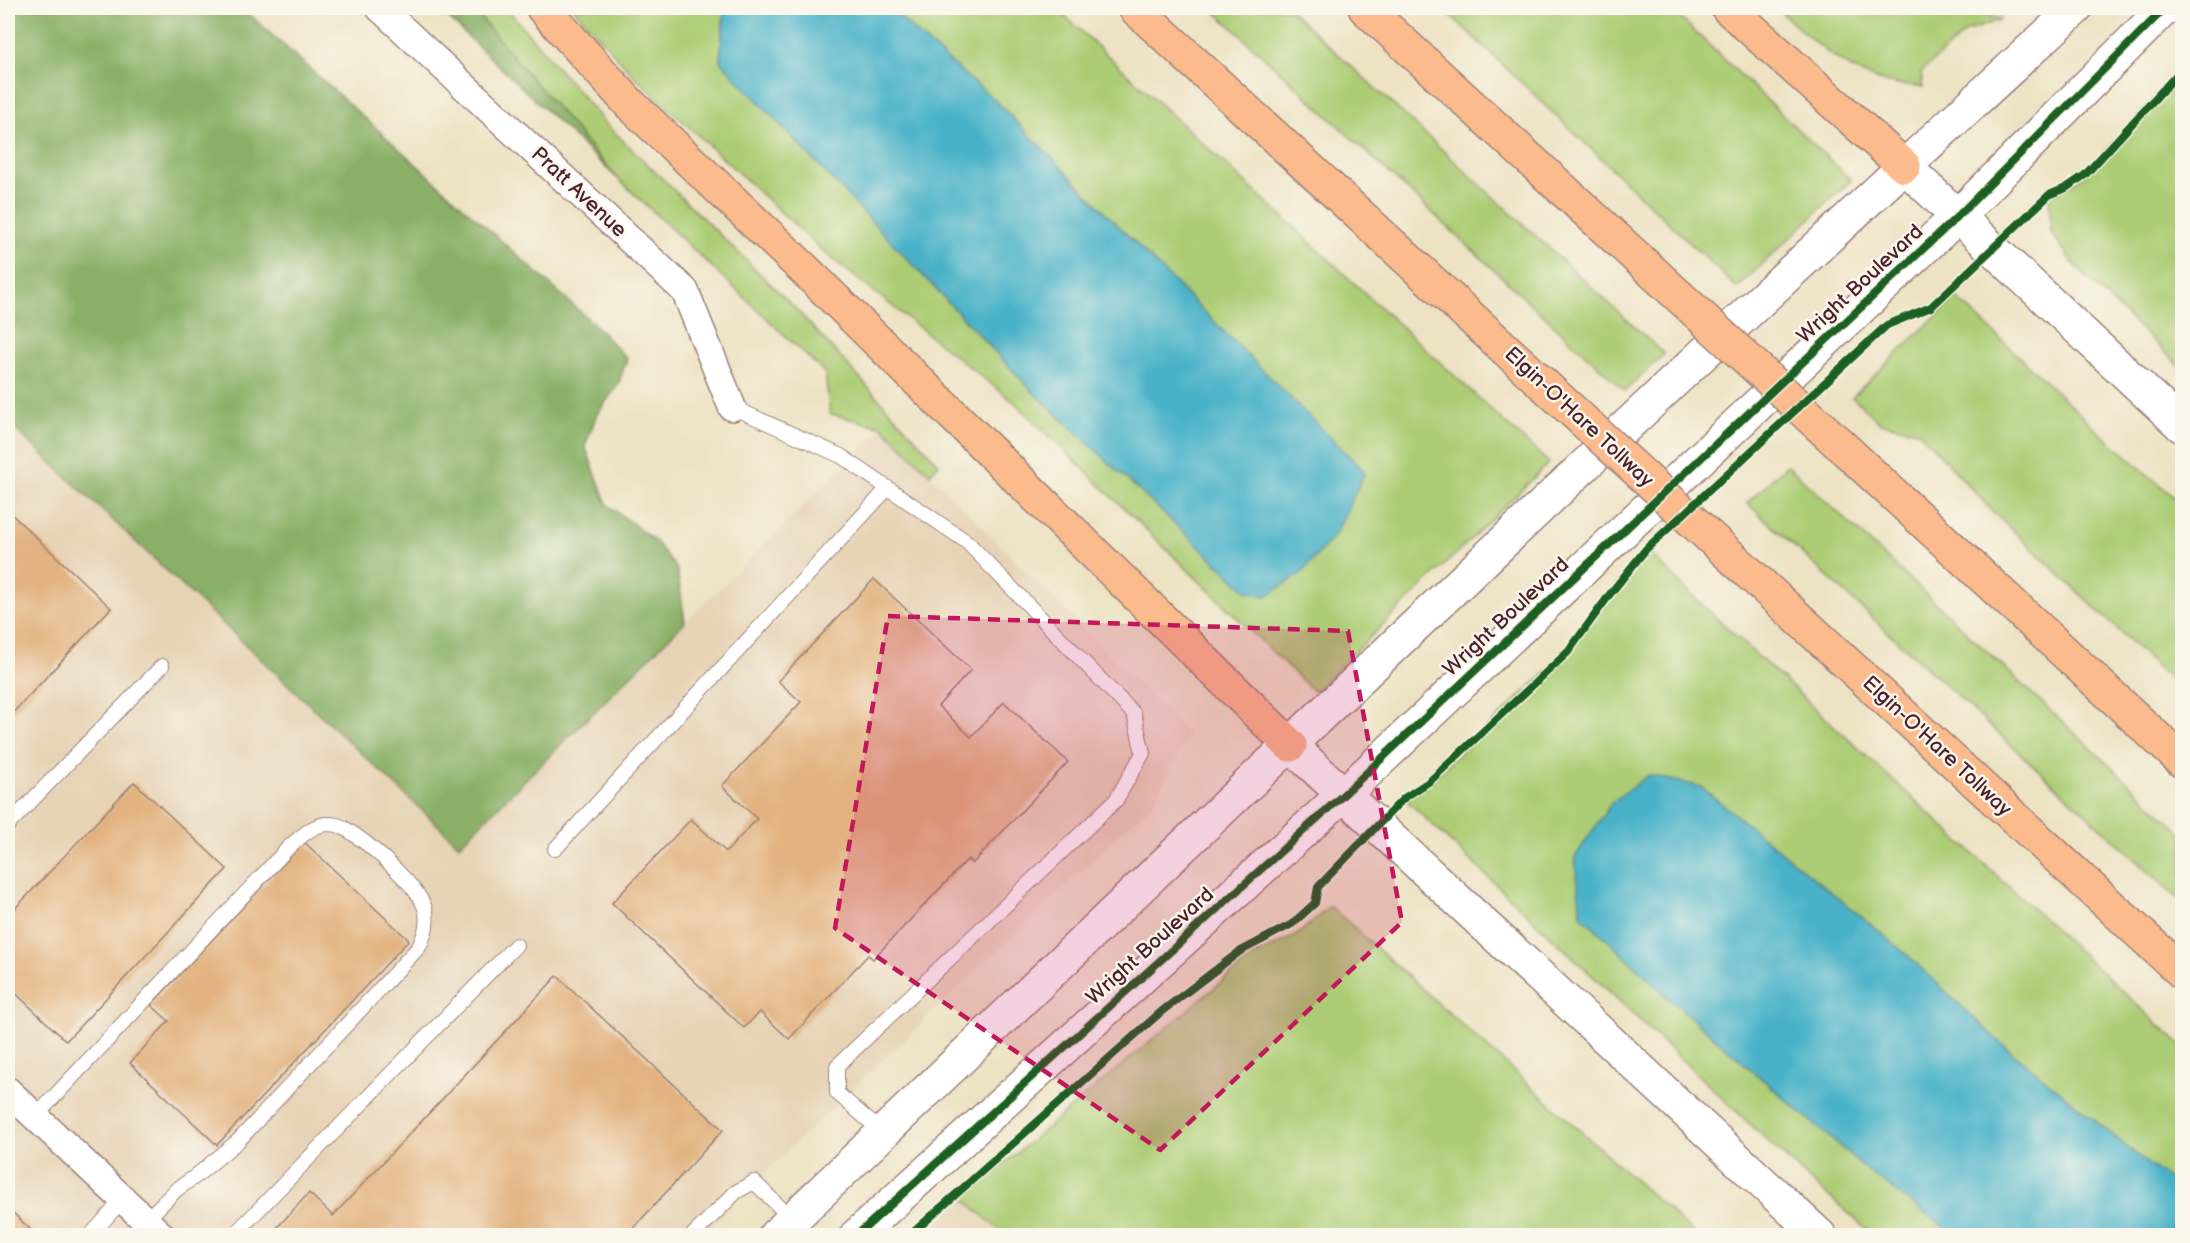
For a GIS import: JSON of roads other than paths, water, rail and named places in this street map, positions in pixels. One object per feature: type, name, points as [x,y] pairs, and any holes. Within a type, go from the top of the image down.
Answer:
[{"type":"highway","points":[[543,8],[629,103],[831,295],[1290,745]]},
{"type":"highway","name":"Elgin-O'Hare Tollway","points":[[1135,8],[2182,972]]},
{"type":"highway","points":[[1365,8],[2182,761]]},
{"type":"highway","points":[[1728,8],[1904,166]]},
{"type":"street","name":"Pratt Avenue","points":[[380,8],[685,291],[732,407]]},
{"type":"street","points":[[784,1227],[1290,745],[1904,166],[2076,8]]},
{"type":"street","name":"Wright Boulevard","points":[[856,1236],[1343,795],[1958,216],[2165,8]]},
{"type":"street","points":[[1904,166],[2182,426]]},
{"type":"street","points":[[1290,745],[1820,1236]]},
{"type":"street","points":[[8,1091],[154,1228]]},
{"type":"lane","points":[[732,407],[841,456],[967,542],[1134,714],[1143,753],[1116,800],[837,1066],[837,1093],[882,1132]]},
{"type":"lane","points":[[555,849],[888,488]]},
{"type":"lane","points":[[8,825],[162,666]]},
{"type":"lane","points":[[35,1117],[272,865],[308,831],[326,824],[342,826],[395,869],[412,885],[426,910],[426,929],[418,947],[238,1140],[219,1158],[176,1190],[154,1228]]},
{"type":"lane","points":[[233,1236],[516,945]]},
{"type":"lane","points":[[692,1236],[736,1192],[754,1182],[784,1227]]},
{"type":"lane","points":[[90,1236],[123,1199]]},
{"type":"water","points":[[733,8],[890,8],[996,101],[1365,472],[1336,533],[1301,574],[1266,596],[1247,591],[1036,395],[720,61],[724,14]]},
{"type":"water","points":[[1649,775],[1701,787],[1906,954],[1997,1040],[2149,1165],[2182,1188],[2182,1235],[1955,1235],[1872,1174],[1671,1000],[1581,915],[1575,857],[1612,802]]}]
